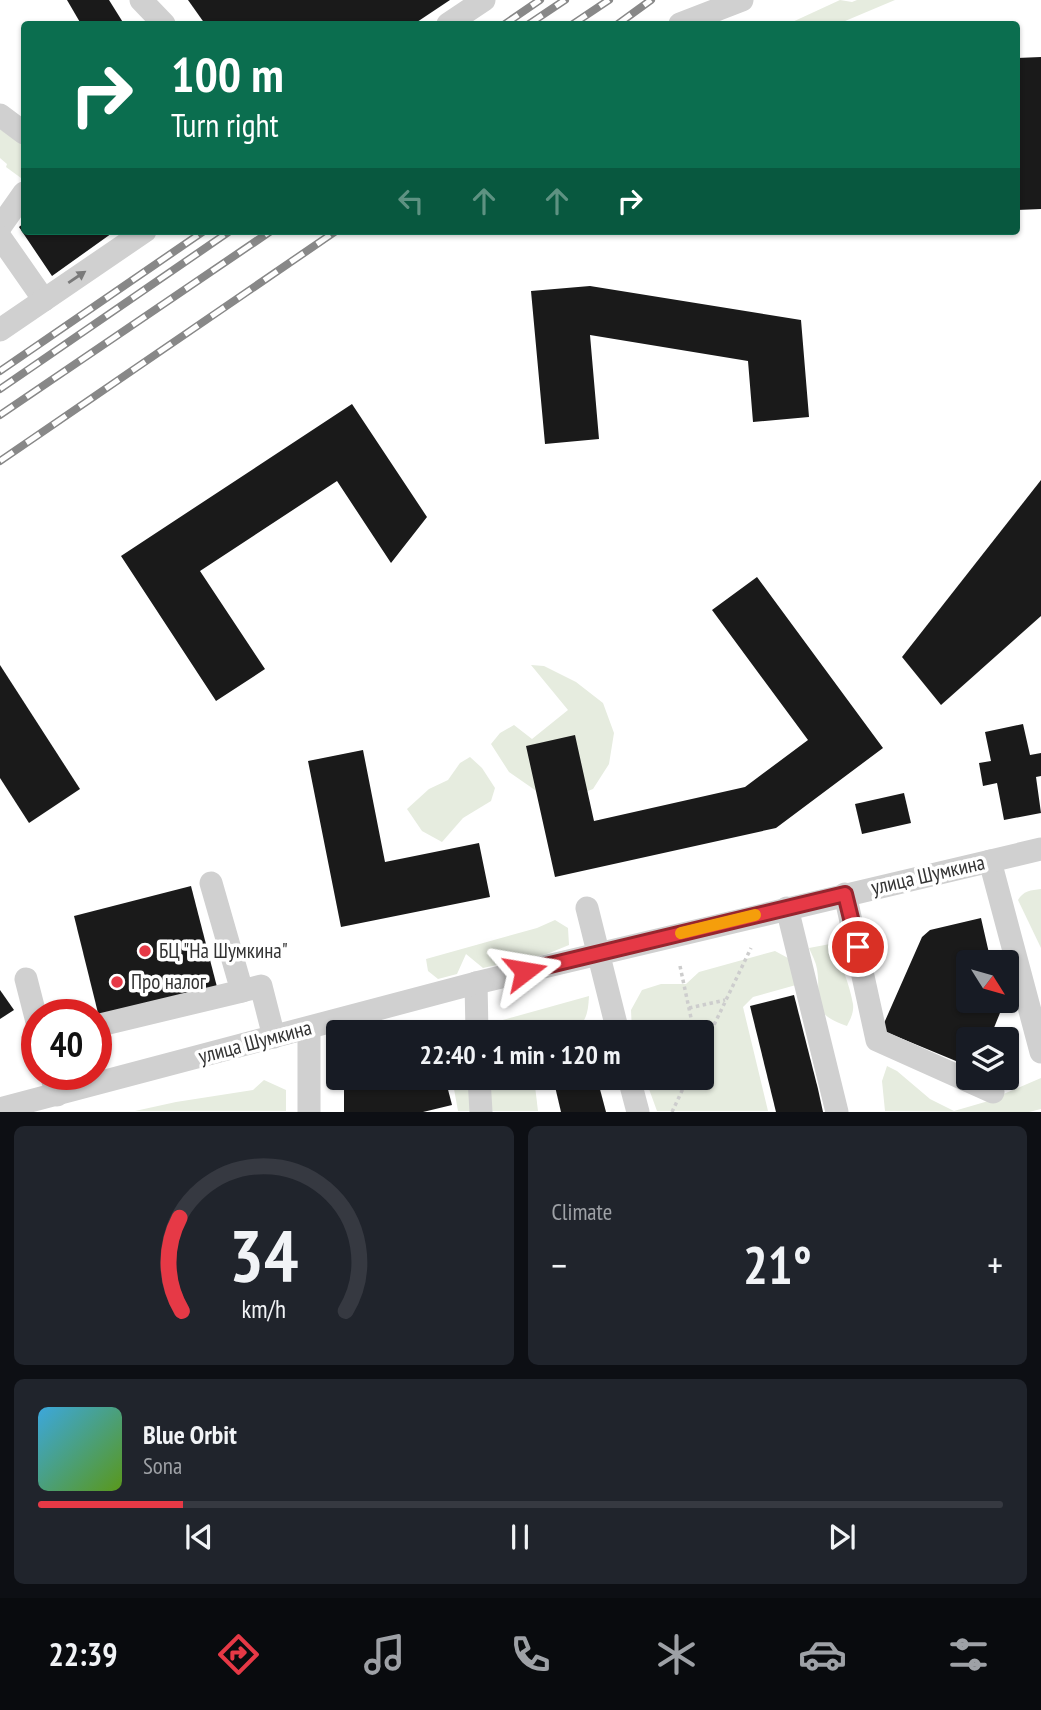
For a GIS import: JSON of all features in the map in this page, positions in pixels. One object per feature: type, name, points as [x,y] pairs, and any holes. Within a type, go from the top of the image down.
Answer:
[{"type":"street","points":[[141,0],[161,21]]},
{"type":"street","points":[[160,0],[169,21]]},
{"type":"street","points":[[452,21],[484,0]]},
{"type":"street","points":[[688,21],[743,0]]},
{"type":"street","points":[[0,116],[21,131]]},
{"type":"street","points":[[0,227],[21,197]]},
{"type":"street","points":[[0,330],[139,235]]},
{"type":"street","points":[[0,237],[44,300]]},
{"type":"street","name":"улица Шумкина","points":[[112,1072],[274,1037],[598,953],[1041,849]]},
{"type":"street","points":[[990,861],[1041,1052]]},
{"type":"street","points":[[211,883],[242,991]]},
{"type":"street","points":[[845,894],[877,1040],[993,1092]]},
{"type":"street","points":[[587,908],[615,1020]]},
{"type":"street","points":[[787,908],[837,1111]]},
{"type":"street","points":[[26,979],[31,999]]},
{"type":"street","points":[[476,983],[477,1020]]},
{"type":"street","points":[[112,1022],[261,986],[274,1037]]},
{"type":"street","points":[[309,1028],[309,1111]]},
{"type":"street","name":"улица Шумкина","points":[[0,1109],[43,1090]]},
{"type":"street","points":[[480,1090],[481,1111]]},
{"type":"street","points":[[632,1090],[638,1111]]},
{"type":"path","points":[[714,1025],[751,948]]},
{"type":"path","points":[[680,966],[692,1020]]},
{"type":"path","points":[[689,1008],[726,1000]]},
{"type":"path","points":[[671,1111],[682,1090]]},
{"type":"shaded area","points":[[840,0],[895,0],[845,21],[794,21]]},
{"type":"shaded area","points":[[0,129],[21,144],[21,178],[6,167],[7,164],[0,158]]},
{"type":"shaded area","points":[[531,665],[544,666],[576,682],[603,703],[614,733],[609,764],[593,789],[567,799],[545,797],[509,772],[491,744],[500,733],[514,725],[532,739],[568,710]]},
{"type":"shaded area","points":[[470,757],[482,768],[495,788],[491,801],[463,818],[442,842],[422,831],[407,809],[429,789],[448,780],[460,763]]},
{"type":"shaded area","points":[[1041,889],[1041,948],[1018,900],[1025,893]]},
{"type":"shaded area","points":[[555,920],[568,928],[569,945],[547,954],[483,968],[466,954],[457,974],[438,979],[428,971],[426,959],[537,928]]},
{"type":"shaded area","points":[[830,944],[841,964],[852,997],[853,1010],[847,1026],[827,1016],[819,1004],[817,969],[809,948]]},
{"type":"shaded area","points":[[775,951],[788,958],[796,985],[753,997],[743,1007],[768,1111],[657,1111],[649,1090],[714,1090],[714,1020],[631,1020],[631,1010],[642,990],[661,984],[686,984],[699,972]]},
{"type":"shaded area","points":[[589,996],[584,1020],[503,1020]]},
{"type":"shaded area","points":[[887,1066],[897,1071],[930,1099],[954,1111],[1019,1090],[1019,1087],[1041,1078],[1041,1109],[1029,1112],[885,1111],[882,1081]]},
{"type":"shaded area","points":[[264,1080],[286,1090],[286,1111],[135,1111],[253,1090]]},
{"type":"shaded area","points":[[454,1090],[535,1090],[538,1111],[458,1111]]},
{"type":"building","points":[[67,0],[109,0],[122,21],[79,21]]},
{"type":"building","points":[[188,0],[450,0],[418,21],[203,21]]},
{"type":"building","points":[[1041,57],[1041,209],[1020,210],[1020,58]]},
{"type":"building","points":[[24,235],[109,235],[52,276]]},
{"type":"building","points":[[590,286],[801,320],[809,417],[753,422],[748,361],[590,335],[599,439],[545,444],[531,291]]},
{"type":"building","points":[[352,404],[427,517],[391,563],[337,481],[200,571],[265,669],[216,701],[121,556]]},
{"type":"building","points":[[1041,480],[1041,616],[941,705],[902,657]]},
{"type":"building","points":[[757,577],[883,748],[776,828],[555,877],[526,746],[575,735],[594,821],[745,787],[808,740],[712,610]]},
{"type":"building","points":[[0,665],[80,789],[29,823],[0,778]]},
{"type":"building","points":[[1023,724],[1030,755],[1041,753],[1041,776],[1036,777],[1041,813],[1004,820],[997,783],[983,786],[979,763],[991,761],[985,732]]},
{"type":"building","points":[[363,750],[385,862],[479,843],[490,897],[341,927],[308,761]]},
{"type":"building","points":[[904,793],[911,823],[862,834],[855,804]]},
{"type":"building","name":"БЦ \"На Шумкина\"","points":[[191,886],[217,987],[112,1014],[112,999],[95,999],[74,916]]},
{"type":"building","points":[[981,918],[988,950],[956,950],[956,1013],[1000,1013],[994,1027],[956,1027],[956,1061],[881,1030],[922,937],[930,930]]},
{"type":"building","points":[[0,990],[14,1010],[0,1019]]},
{"type":"building","points":[[794,995],[823,1112],[776,1112],[750,1006]]},
{"type":"building","points":[[344,1090],[448,1090],[452,1105],[423,1112],[344,1112]]},
{"type":"building","points":[[556,1090],[600,1090],[606,1112],[561,1112]]},
{"type":"railway","points":[[509,21],[540,0]]},
{"type":"railway","points":[[534,21],[565,0]]},
{"type":"railway","points":[[578,21],[609,0]]},
{"type":"railway","points":[[622,21],[651,0]]},
{"type":"railway","points":[[0,371],[198,235]]},
{"type":"railway","points":[[0,389],[224,235]]},
{"type":"railway","points":[[0,415],[265,235]]},
{"type":"railway","points":[[0,461],[330,235]]},
{"type":"slow traffic","points":[[681,933],[755,915]]},
{"type":"place","name":"БЦ \"На Шумкина\"","points":[[145,951]]},
{"type":"place","name":"Про налог","points":[[117,982]]},
{"type":"route","points":[[525,971],[845,894],[858,947]]}]
